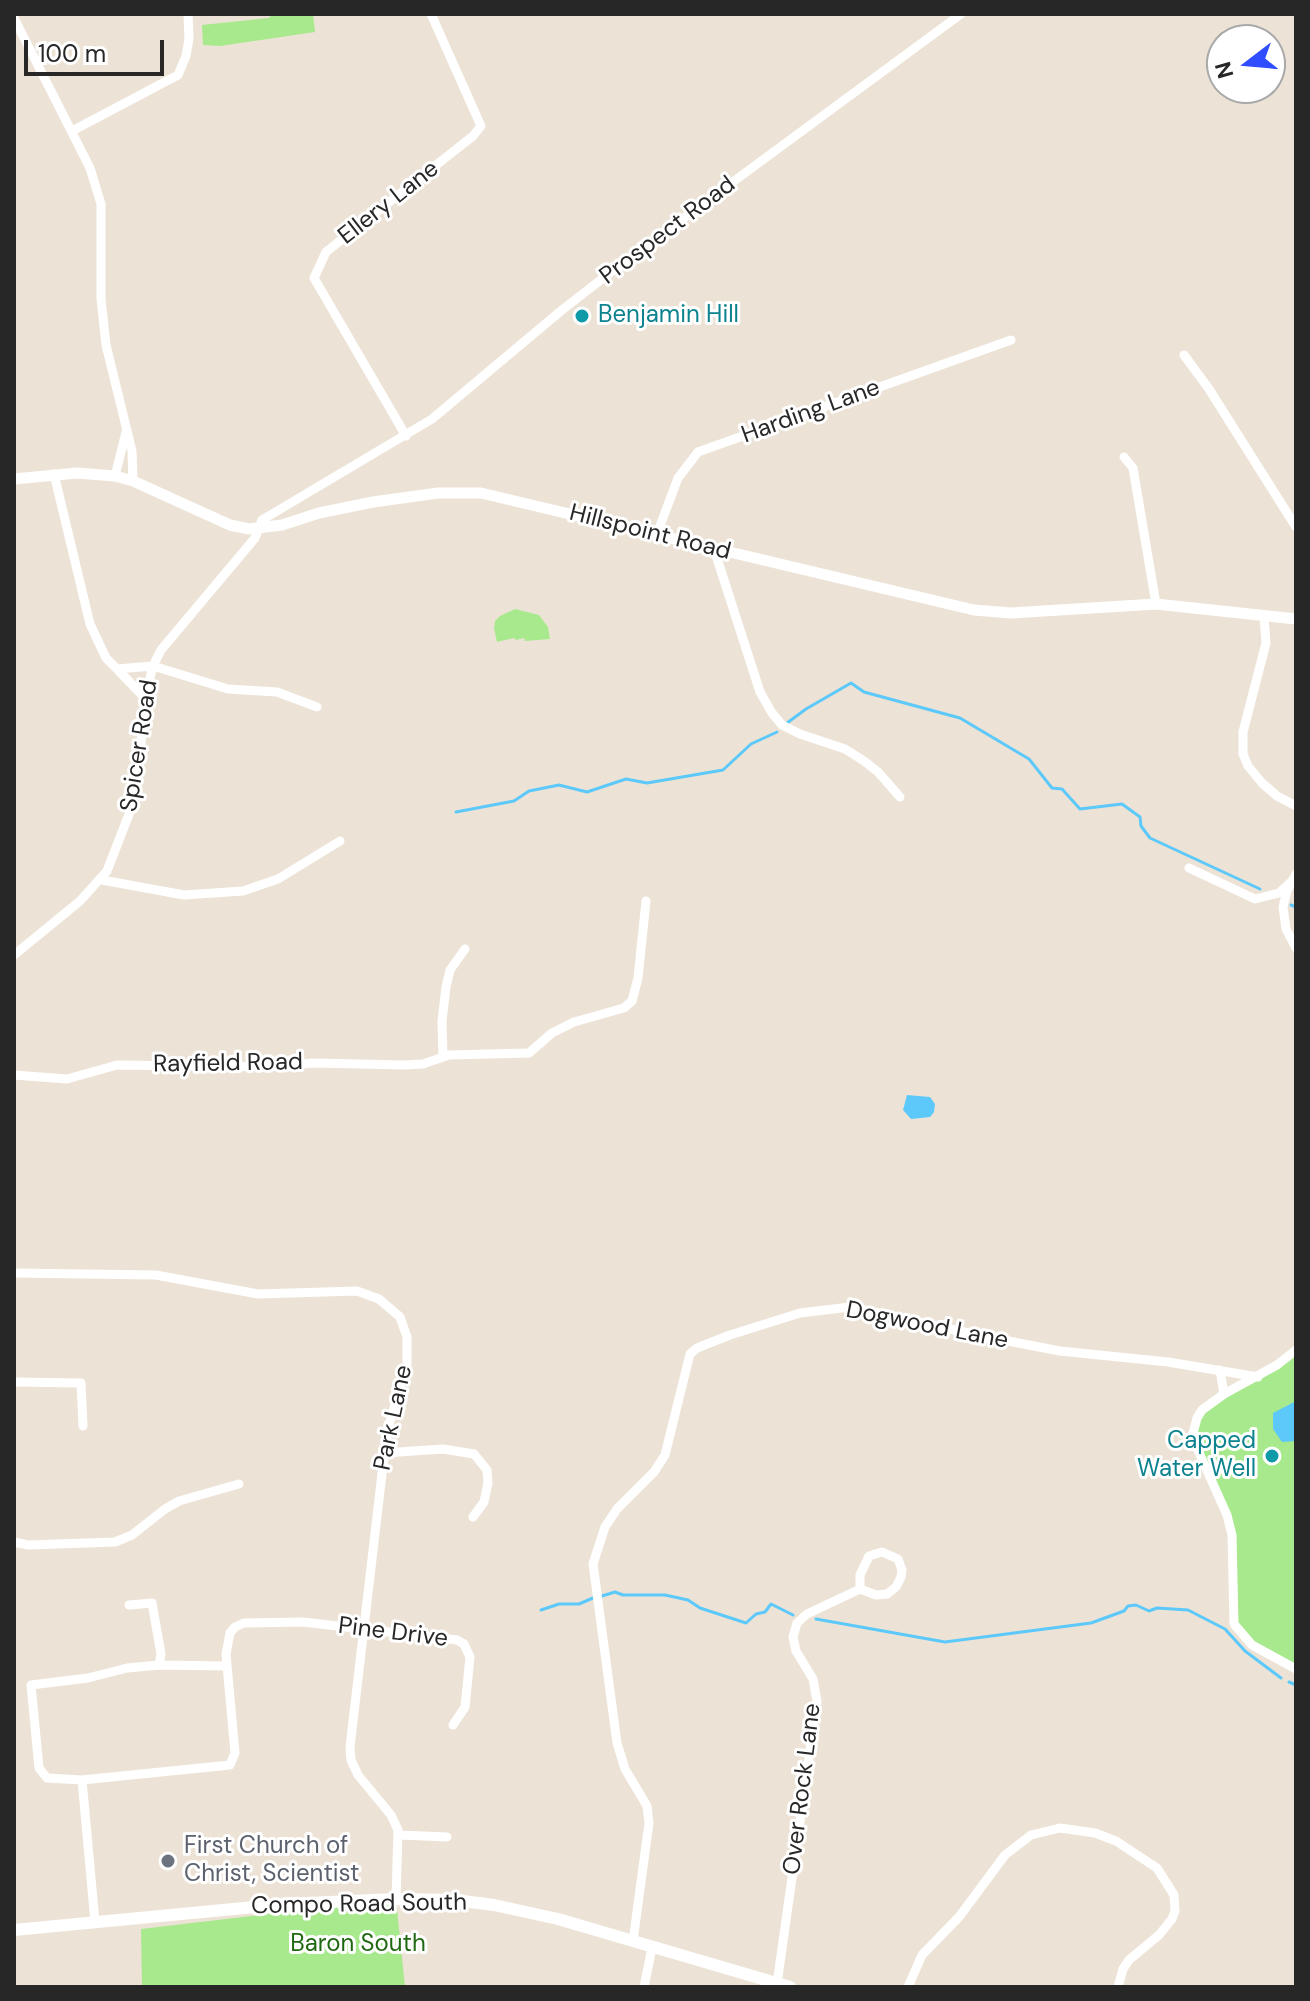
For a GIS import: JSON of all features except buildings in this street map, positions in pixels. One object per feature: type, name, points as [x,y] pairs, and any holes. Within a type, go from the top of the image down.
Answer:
[{"type":"main road","name":"Compo Road South","points":[[14,1930],[286,1904],[438,1899],[494,1905],[558,1919],[785,1986]]},
{"type":"street","points":[[72,131],[178,75],[186,56],[188,14]]},
{"type":"street","name":"Ellery Lane","points":[[406,436],[314,278],[326,252],[473,136],[481,126],[431,14]]},
{"type":"street","name":"Prospect Road","points":[[259,528],[262,520],[406,436],[458,398],[620,265],[961,14]]},
{"type":"street","points":[[14,18],[90,168],[101,204],[101,299],[106,345],[127,429],[134,465],[133,481]]},
{"type":"street","name":"Harding Lane","points":[[657,534],[678,478],[698,452],[1011,340]]},
{"type":"street","points":[[1184,355],[1296,527]]},
{"type":"street","points":[[115,476],[127,429]]},
{"type":"street","points":[[1124,457],[1133,468],[1156,604]]},
{"type":"street","points":[[54,474],[90,624],[106,658],[145,698]]},
{"type":"street","name":"Hillspoint Road","points":[[14,479],[54,474],[115,476],[243,528],[282,525],[352,505],[461,492],[504,497],[984,612],[1156,604],[1296,619]]},
{"type":"street","name":"Spicer Road","points":[[14,955],[102,880],[133,804],[145,698],[153,666],[161,650],[255,538],[259,528]]},
{"type":"street","points":[[714,549],[760,692],[772,713],[782,725],[845,749],[864,761],[900,797]]},
{"type":"street","points":[[1264,617],[1266,643],[1245,723],[1242,747],[1248,766],[1262,783],[1296,806]]},
{"type":"street","points":[[117,669],[153,666],[228,689],[277,692],[317,707]]},
{"type":"street","points":[[102,880],[184,895],[243,891],[278,879],[340,841]]},
{"type":"street","points":[[1189,868],[1255,899],[1279,893],[1295,879]]},
{"type":"street","points":[[1295,879],[1284,900],[1283,914],[1286,929],[1296,948]]},
{"type":"street","name":"Rayfield Road","points":[[14,1075],[67,1079],[117,1065],[405,1065],[423,1064],[443,1057],[529,1053],[552,1033],[574,1022],[624,1008],[632,1001],[638,978],[646,901]]},
{"type":"street","points":[[443,1057],[442,1021],[446,987],[450,970],[465,949]]},
{"type":"street","name":"Park Lane","points":[[14,1273],[156,1275],[249,1293],[350,1290],[379,1299],[402,1320],[408,1354],[404,1380],[388,1422],[351,1756],[358,1775],[391,1815],[400,1835]]},
{"type":"street","name":"Dogwood Lane","points":[[633,1941],[649,1823],[647,1806],[625,1769],[617,1743],[593,1564],[605,1527],[617,1509],[654,1472],[665,1455],[690,1354],[697,1348],[730,1335],[800,1313],[850,1307],[1060,1351],[1258,1377]]},
{"type":"street","points":[[1296,1350],[1202,1410],[1192,1437],[1230,1526],[1234,1547],[1234,1624],[1252,1645],[1296,1669]]},
{"type":"street","points":[[1220,1370],[1224,1394]]},
{"type":"street","points":[[14,1382],[81,1383],[83,1426]]},
{"type":"street","points":[[384,1453],[443,1449],[474,1454],[487,1470],[488,1483],[484,1502],[473,1517]]},
{"type":"street","points":[[14,1542],[28,1545],[115,1542],[132,1535],[179,1501],[239,1484]]},
{"type":"street","name":"Over Rock Lane","points":[[785,1986],[817,1701],[813,1679],[796,1651],[793,1637],[797,1623],[807,1614],[860,1589],[876,1595],[887,1594],[896,1587],[901,1577],[898,1559],[882,1552],[869,1556],[860,1575],[860,1589]]},
{"type":"street","points":[[129,1605],[152,1603],[161,1654],[159,1665]]},
{"type":"street","name":"Pine Drive","points":[[227,1666],[227,1640],[235,1627],[244,1623],[284,1622],[451,1639],[464,1644],[470,1657],[465,1707],[453,1725]]},
{"type":"street","points":[[159,1665],[227,1666],[235,1753],[230,1765],[82,1780],[47,1778],[39,1768],[31,1685],[159,1665]]},
{"type":"street","points":[[82,1780],[95,1922]]},
{"type":"street","points":[[908,1987],[922,1955],[959,1917],[1005,1855],[1031,1835],[1060,1828],[1095,1833],[1116,1841],[1157,1868],[1174,1895],[1176,1904],[1172,1919],[1159,1935],[1129,1960],[1118,1987]]},
{"type":"street","points":[[396,1899],[400,1835],[447,1837]]},
{"type":"street","points":[[644,1987],[652,1948]]},
{"type":"green space","points":[[272,14],[313,14],[315,32],[220,46],[203,45],[202,25],[269,18]]},
{"type":"green space","points":[[515,609],[539,615],[548,627],[550,639],[525,641],[524,638],[514,638],[497,642],[495,621]]},
{"type":"green space","points":[[1296,1350],[1296,1670],[1238,1630],[1232,1535],[1193,1428],[1197,1418]]},
{"type":"green space","name":"Baron South","points":[[396,1899],[405,1987],[142,1987],[141,1929]]},
{"type":"water","points":[[907,1095],[930,1097],[935,1104],[934,1112],[930,1117],[911,1119],[903,1110]]},
{"type":"water","points":[[1296,1401],[1296,1441],[1282,1442],[1273,1429],[1273,1413]]},
{"type":"waterway","points":[[787,723],[851,683],[864,692],[960,718],[1029,759],[1052,788],[1062,789],[1080,809],[1122,804],[1140,817],[1141,826],[1150,838],[1260,889]]},
{"type":"waterway","points":[[456,812],[514,801],[529,791],[559,785],[587,792],[626,779],[647,783],[723,770],[751,744],[777,732]]},
{"type":"waterway","points":[[1291,905],[1296,907]]},
{"type":"waterway","points":[[602,1596],[615,1592],[623,1595],[665,1595],[688,1600],[700,1608],[746,1623],[756,1614],[765,1612],[771,1604],[793,1615]]},
{"type":"waterway","points":[[541,1610],[559,1604],[579,1604],[593,1598]]},
{"type":"waterway","points":[[816,1619],[945,1642],[1091,1623],[1124,1611],[1128,1606],[1136,1605],[1149,1611],[1157,1608],[1188,1610],[1225,1629],[1245,1651],[1281,1678]]},
{"type":"waterway","points":[[1289,1682],[1296,1685]]},
{"type":"place","name":"Benjamin Hill","points":[[582,316]]},
{"type":"place","name":"Capped Water Well","points":[[1272,1456]]},
{"type":"place","name":"First Church of Christ, Scientist","points":[[168,1861]]}]
